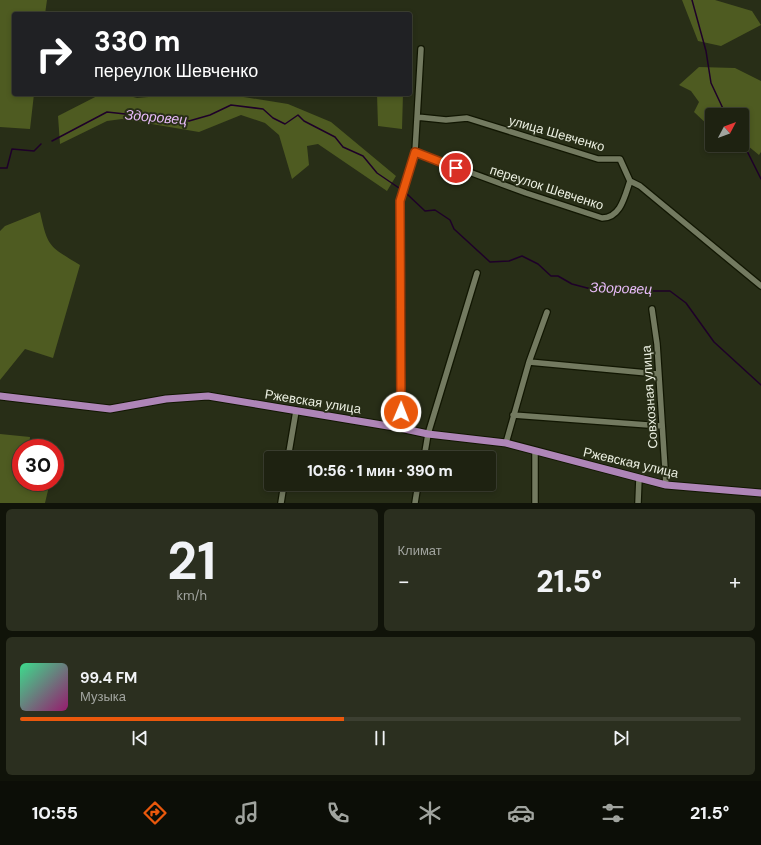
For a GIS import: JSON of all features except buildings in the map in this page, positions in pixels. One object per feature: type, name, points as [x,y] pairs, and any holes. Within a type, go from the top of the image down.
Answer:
[{"type":"main road","name":"Ржевская улица","points":[[0,396],[110,409],[166,398],[208,396],[428,434],[506,443],[666,485],[761,493]]},
{"type":"street","points":[[400,428],[400,201],[415,152],[421,49]]},
{"type":"street","name":"улица Шевченко","points":[[417,118],[446,120],[467,118],[598,159],[620,159],[630,181]]},
{"type":"street","name":"переулок Шевченко","points":[[415,152],[526,193],[602,218],[608,218],[620,208],[630,181]]},
{"type":"street","points":[[630,181],[640,186],[761,286]]},
{"type":"street","points":[[425,451],[428,434],[477,273]]},
{"type":"street","name":"Совхозная улица","points":[[652,308],[656,337],[666,485]]},
{"type":"street","points":[[506,443],[529,362],[546,312]]},
{"type":"street","points":[[529,362],[658,374]]},
{"type":"street","points":[[289,451],[296,410]]},
{"type":"street","points":[[513,415],[662,426]]},
{"type":"street","points":[[535,451],[535,503]]},
{"type":"street","points":[[638,503],[639,478]]},
{"type":"street","points":[[281,503],[283,491]]},
{"type":"street","points":[[415,503],[417,491]]},
{"type":"green space","points":[[0,0],[47,0],[45,12],[12,12],[12,96],[34,96],[30,129],[0,127]]},
{"type":"green space","points":[[682,0],[715,0],[752,11],[761,25],[721,46],[698,41]]},
{"type":"green space","points":[[699,67],[735,68],[761,81],[761,152],[759,155],[749,147],[749,108],[705,108],[705,122],[694,112],[699,102],[691,91],[679,85]]},
{"type":"green space","points":[[97,96],[130,96],[137,98],[160,96],[238,96],[288,104],[331,122],[396,176],[387,191],[318,144],[307,146],[309,165],[292,179],[279,135],[265,123],[241,115],[199,132],[122,119],[107,121],[60,144],[58,116]]},
{"type":"green space","points":[[377,96],[403,96],[402,129],[378,126]]},
{"type":"green space","points":[[40,212],[45,233],[51,245],[80,265],[53,358],[25,349],[0,380],[0,231],[5,226]]},
{"type":"green space","points":[[0,434],[30,437],[30,439],[12,439],[12,491],[48,491],[45,503],[0,503]]},
{"type":"waterway","points":[[692,0],[706,51],[711,83],[723,108]]},
{"type":"waterway","name":"Здоровец","points":[[52,141],[107,112],[189,121],[210,115],[231,105],[263,109],[273,118],[285,124],[298,115],[304,121],[335,137],[343,147],[363,156],[377,173],[399,188]]},
{"type":"waterway","name":"Здоровец","points":[[0,168],[7,168],[12,149],[34,151],[41,144]]},
{"type":"waterway","points":[[748,152],[761,179]]},
{"type":"waterway","name":"Здоровец","points":[[407,194],[425,211],[435,210],[450,220],[454,229],[490,262],[509,261],[522,256],[538,264],[551,276],[558,276],[572,284],[591,289],[605,290],[615,286],[652,291],[670,291],[686,303],[714,342],[761,385]]},
{"type":"route","points":[[401,412],[402,366],[400,201],[415,152],[456,168]]}]
